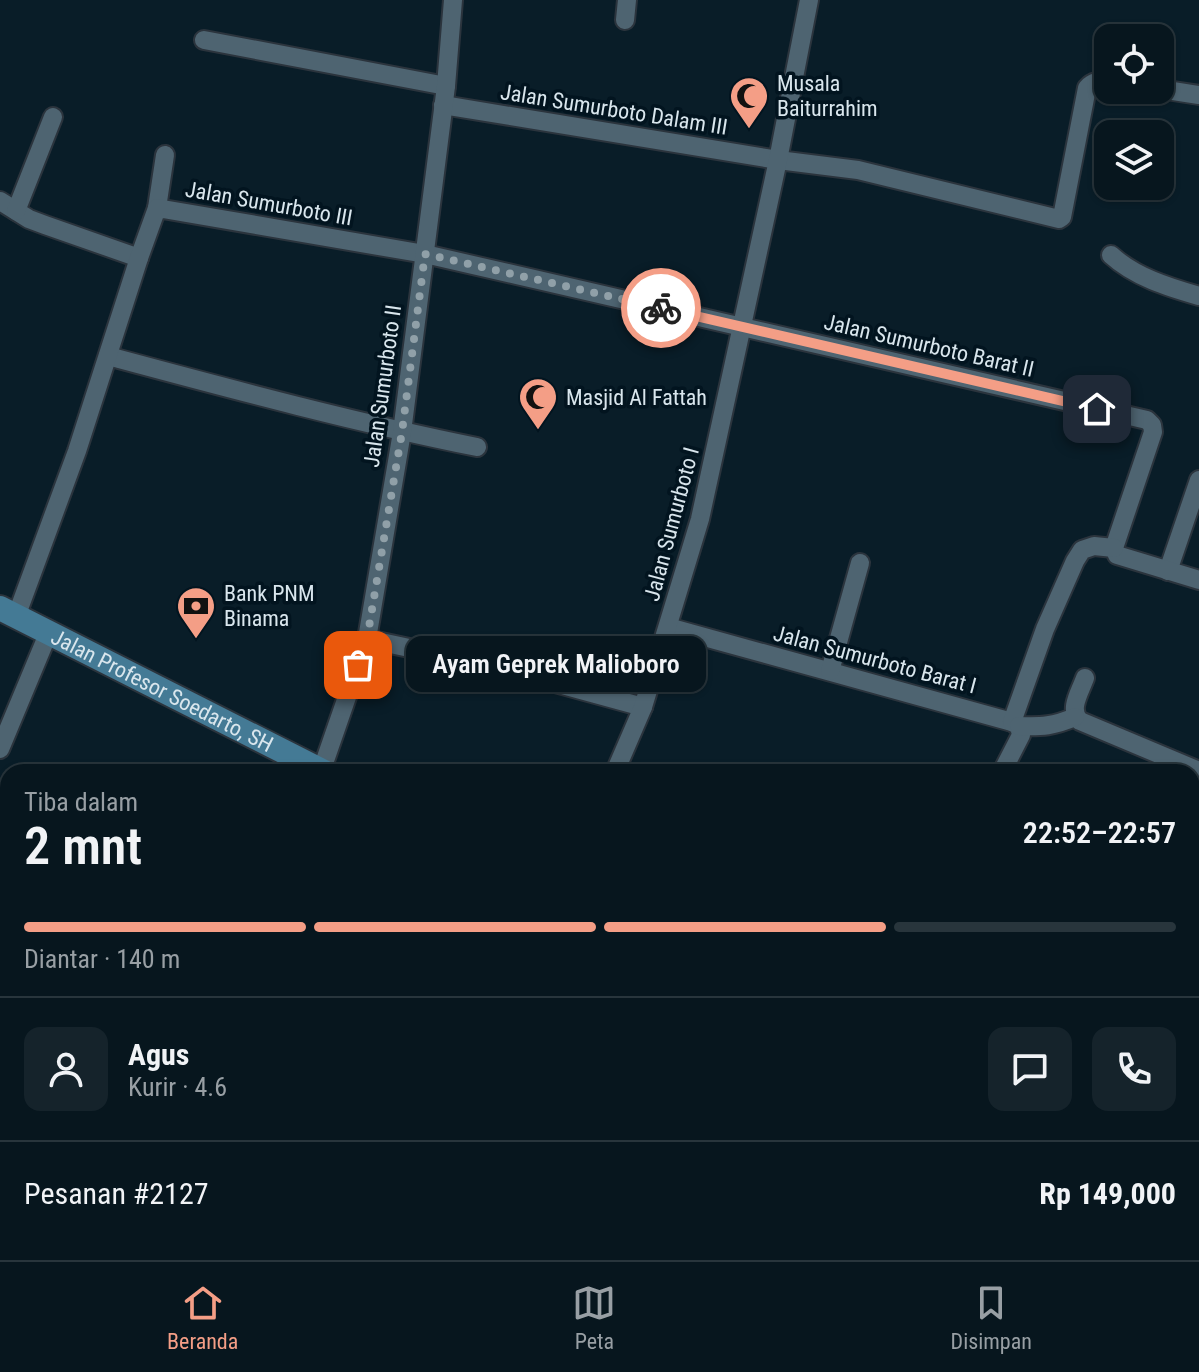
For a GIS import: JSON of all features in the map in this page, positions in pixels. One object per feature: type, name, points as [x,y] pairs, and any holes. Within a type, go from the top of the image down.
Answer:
[{"type":"main road","name":"Jalan Profesor Soedarto, SH","points":[[8,612],[306,764]]},
{"type":"street","name":"Jalan Sumurboto II","points":[[325,764],[367,639],[402,432],[446,86],[453,0]]},
{"type":"street","points":[[625,20],[627,0]]},
{"type":"street","name":"Jalan Sumurboto I","points":[[618,764],[643,707],[709,484],[809,0]]},
{"type":"street","points":[[204,40],[446,86]]},
{"type":"street","name":"Jalan Sumurboto Dalam III","points":[[443,105],[873,173],[1059,219],[1062,217],[1087,88],[1094,82]]},
{"type":"street","points":[[1174,91],[1199,95]]},
{"type":"street","points":[[53,117],[8,206],[45,225],[139,258]]},
{"type":"street","points":[[157,208],[165,155]]},
{"type":"street","name":"Jalan Sumurboto III","points":[[8,612],[77,451],[157,208],[425,254],[741,326]]},
{"type":"street","points":[[1111,255],[1145,277],[1199,296]]},
{"type":"street","name":"Jalan Sumurboto Barat II","points":[[741,326],[1147,420],[1153,432],[1114,548]]},
{"type":"street","points":[[108,356],[402,432],[477,447]]},
{"type":"street","points":[[1168,571],[1199,480]]},
{"type":"street","points":[[1006,764],[1021,735],[1016,724],[1045,629],[1082,550],[1094,546],[1114,548],[1117,555],[1199,580]]},
{"type":"street","points":[[830,671],[860,563]]},
{"type":"street","name":"Jalan Sumurboto Barat I","points":[[668,627],[1016,724],[1041,727],[1075,717]]},
{"type":"street","points":[[0,749],[48,634]]},
{"type":"street","points":[[367,639],[489,665],[643,707]]},
{"type":"street","points":[[1085,678],[1074,710],[1075,717],[1182,764]]},
{"type":"way so far","points":[[358,665],[367,639],[402,432],[425,254],[661,308]]},
{"type":"place","name":"Musala Baiturrahim","points":[[749,130]]},
{"type":"place","name":"Masjid Al Fattah","points":[[538,431]]},
{"type":"place","name":"Bank PNM Binama","points":[[196,640]]},
{"type":"place","name":"Ayam Geprek Malioboro","points":[[358,665]]},
{"type":"route","points":[[661,308],[1097,409]]}]
